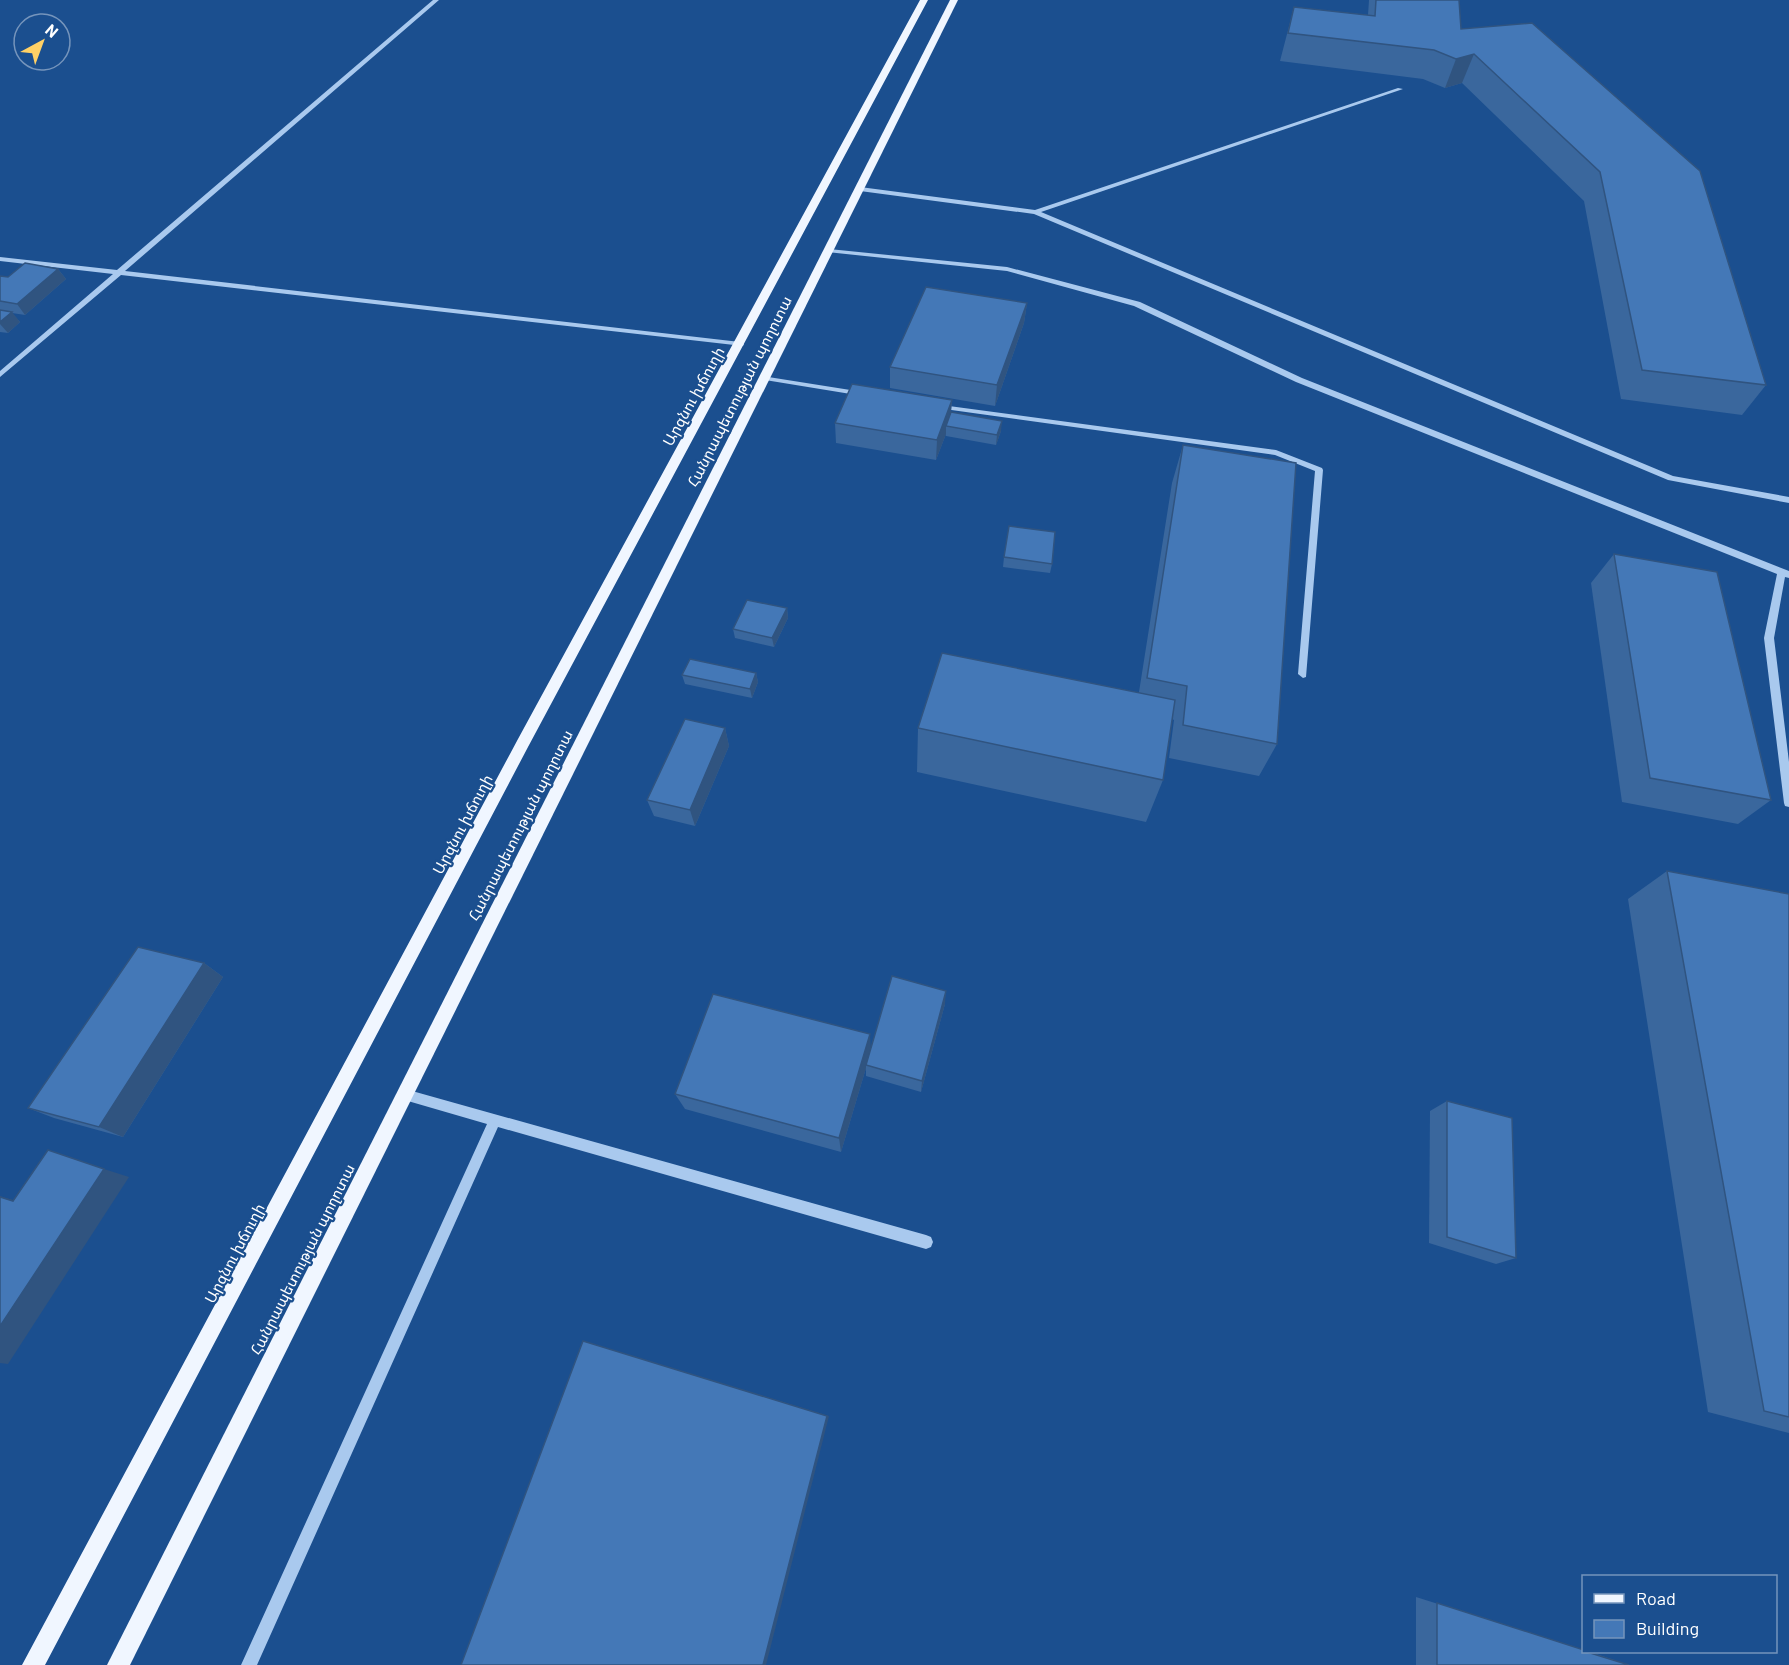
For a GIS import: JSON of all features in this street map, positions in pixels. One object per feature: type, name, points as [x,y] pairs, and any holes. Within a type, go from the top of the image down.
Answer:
[{"type":"main road","name":"Արզնու խճուղի","points":[[33,1665],[518,753],[924,0]]},
{"type":"main road","name":"Հանրապետության պողոտա","points":[[118,1665],[954,0]]},
{"type":"street","points":[[0,375],[436,0]]},
{"type":"street","points":[[1035,212],[1400,89]]},
{"type":"street","points":[[860,189],[1035,212],[1671,478],[1789,500]]},
{"type":"street","points":[[830,250],[1007,269],[1137,304],[1299,380],[1785,574],[1769,638],[1789,803]]},
{"type":"street","points":[[0,259],[122,271],[740,344]]},
{"type":"street","points":[[765,378],[877,397]]},
{"type":"street","points":[[922,404],[1276,453],[1319,470],[1303,674]]},
{"type":"street","points":[[405,1095],[926,1242]]},
{"type":"street","points":[[249,1665],[495,1120]]},
{"type":"building","points":[[1376,0],[1459,0],[1461,29],[1532,23],[1700,171],[1766,385],[1642,370],[1600,172],[1474,54],[1456,59],[1434,50],[1288,33],[1294,7],[1375,16]]},
{"type":"building","points":[[25,263],[58,269],[17,304],[0,301],[0,276],[8,277]]},
{"type":"building","points":[[926,287],[1027,303],[997,385],[890,367]]},
{"type":"building","points":[[0,310],[12,312],[0,322]]},
{"type":"building","points":[[852,384],[952,400],[937,440],[835,423]]},
{"type":"building","points":[[951,412],[1002,421],[997,435],[946,426]]},
{"type":"building","points":[[1183,445],[1296,463],[1277,744],[1183,725],[1187,686],[1147,678]]},
{"type":"building","points":[[1009,526],[1055,532],[1052,564],[1004,557]]},
{"type":"building","points":[[1614,554],[1717,572],[1771,800],[1650,778]]},
{"type":"building","points":[[747,600],[787,608],[772,638],[733,629]]},
{"type":"building","points":[[942,653],[1175,700],[1163,780],[918,728]]},
{"type":"building","points":[[690,659],[756,673],[750,689],[682,675]]},
{"type":"building","points":[[685,719],[725,728],[690,810],[647,800]]},
{"type":"building","points":[[1667,871],[1789,894],[1789,1417],[1764,1411]]},
{"type":"building","points":[[138,947],[204,963],[99,1127],[28,1108]]},
{"type":"building","points":[[892,976],[946,991],[922,1081],[866,1065]]},
{"type":"building","points":[[713,994],[870,1034],[839,1138],[675,1094]]},
{"type":"building","points":[[1447,1101],[1512,1118],[1516,1258],[1447,1237]]},
{"type":"building","points":[[48,1150],[104,1169],[0,1326],[0,1197],[13,1201]]},
{"type":"building","points":[[583,1341],[827,1416],[763,1665],[461,1665]]},
{"type":"building","points":[[1437,1603],[1582,1649],[1582,1653],[1590,1653],[1629,1665],[1437,1665]]}]
